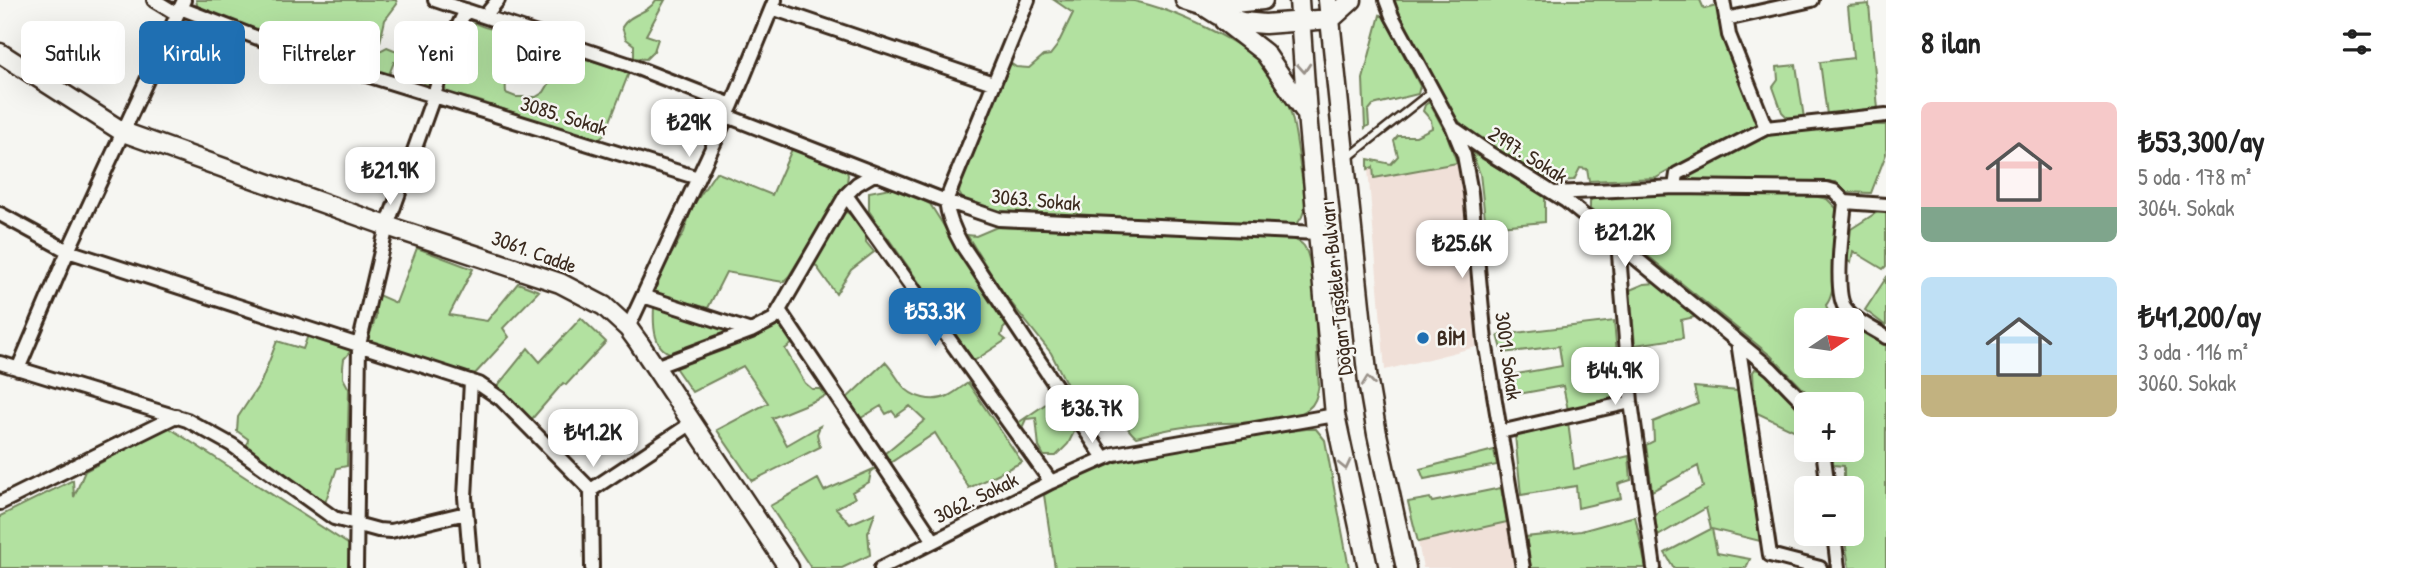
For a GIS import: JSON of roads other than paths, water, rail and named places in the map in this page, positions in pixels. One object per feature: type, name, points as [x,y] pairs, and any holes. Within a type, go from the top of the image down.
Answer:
[{"type":"street","name":"3085. Sokak","points":[[154,0],[180,7],[293,52],[698,178]]},
{"type":"street","name":"3063. Sokak","points":[[435,0],[627,64],[874,174],[982,215],[1007,220],[1318,233]]},
{"type":"street","points":[[485,16],[498,0]]},
{"type":"street","points":[[1028,0],[946,201],[950,222],[962,245],[1104,458]]},
{"type":"street","points":[[1185,0],[1208,3],[1263,0]]},
{"type":"street","name":"Doğan Taşdelen Bulvarı","points":[[1299,0],[1335,415],[1368,568]]},
{"type":"street","name":"Doğan Taşdelen Bulvarı","points":[[1328,0],[1372,407],[1406,568]]},
{"type":"street","points":[[1208,3],[1217,15],[1242,22],[1265,24],[1331,19],[1352,0]]},
{"type":"street","name":"3001. Sokak","points":[[1386,0],[1453,128],[1464,155],[1471,193],[1485,341],[1523,568]]},
{"type":"street","points":[[1723,0],[1729,36],[1766,128]]},
{"type":"street","points":[[1726,19],[1812,0]]},
{"type":"street","points":[[1208,3],[1265,53],[1307,114]]},
{"type":"street","points":[[628,328],[729,110],[773,4],[993,83]]},
{"type":"street","points":[[18,369],[68,251],[180,7]]},
{"type":"street","points":[[356,568],[359,345],[387,226],[452,39],[466,10]]},
{"type":"street","name":"3061. Cadde","points":[[0,53],[123,132],[387,226],[560,282],[604,306],[628,328],[789,568]]},
{"type":"street","points":[[1675,187],[1677,174],[1766,128],[1886,115]]},
{"type":"street","name":"2997. Sokak","points":[[1453,128],[1555,193],[1778,375],[1794,392]]},
{"type":"street","points":[[655,368],[751,331],[774,319],[846,195],[854,186],[874,174]]},
{"type":"street","points":[[1555,193],[1675,187],[1827,189],[1834,191],[1845,202],[1886,205]]},
{"type":"street","points":[[846,195],[1051,482]]},
{"type":"street","points":[[1845,202],[1840,271],[1842,303],[1848,312],[1886,337]]},
{"type":"street","points":[[0,214],[68,251],[486,387],[591,490],[592,568]]},
{"type":"street","points":[[1618,242],[1631,402],[1654,568]]},
{"type":"street","points":[[643,296],[751,331]]},
{"type":"street","points":[[779,310],[934,541]]},
{"type":"street","points":[[1738,342],[1770,555],[1820,568]]},
{"type":"street","points":[[0,363],[176,416],[232,445],[334,518],[355,525],[391,531],[466,513]]},
{"type":"street","points":[[471,381],[465,484],[471,568]]},
{"type":"street","points":[[1500,432],[1631,402]]},
{"type":"street","name":"3062. Sokak","points":[[881,568],[1104,458],[1146,447],[1335,415]]},
{"type":"street","points":[[0,503],[176,416]]},
{"type":"street","points":[[591,490],[692,423]]},
{"type":"street","points":[[0,490],[18,494]]},
{"type":"street","points":[[1835,546],[1838,568]]},
{"type":"lane","points":[[1345,160],[1432,91]]},
{"type":"place","name":"BİM","points":[[1423,338]]}]
